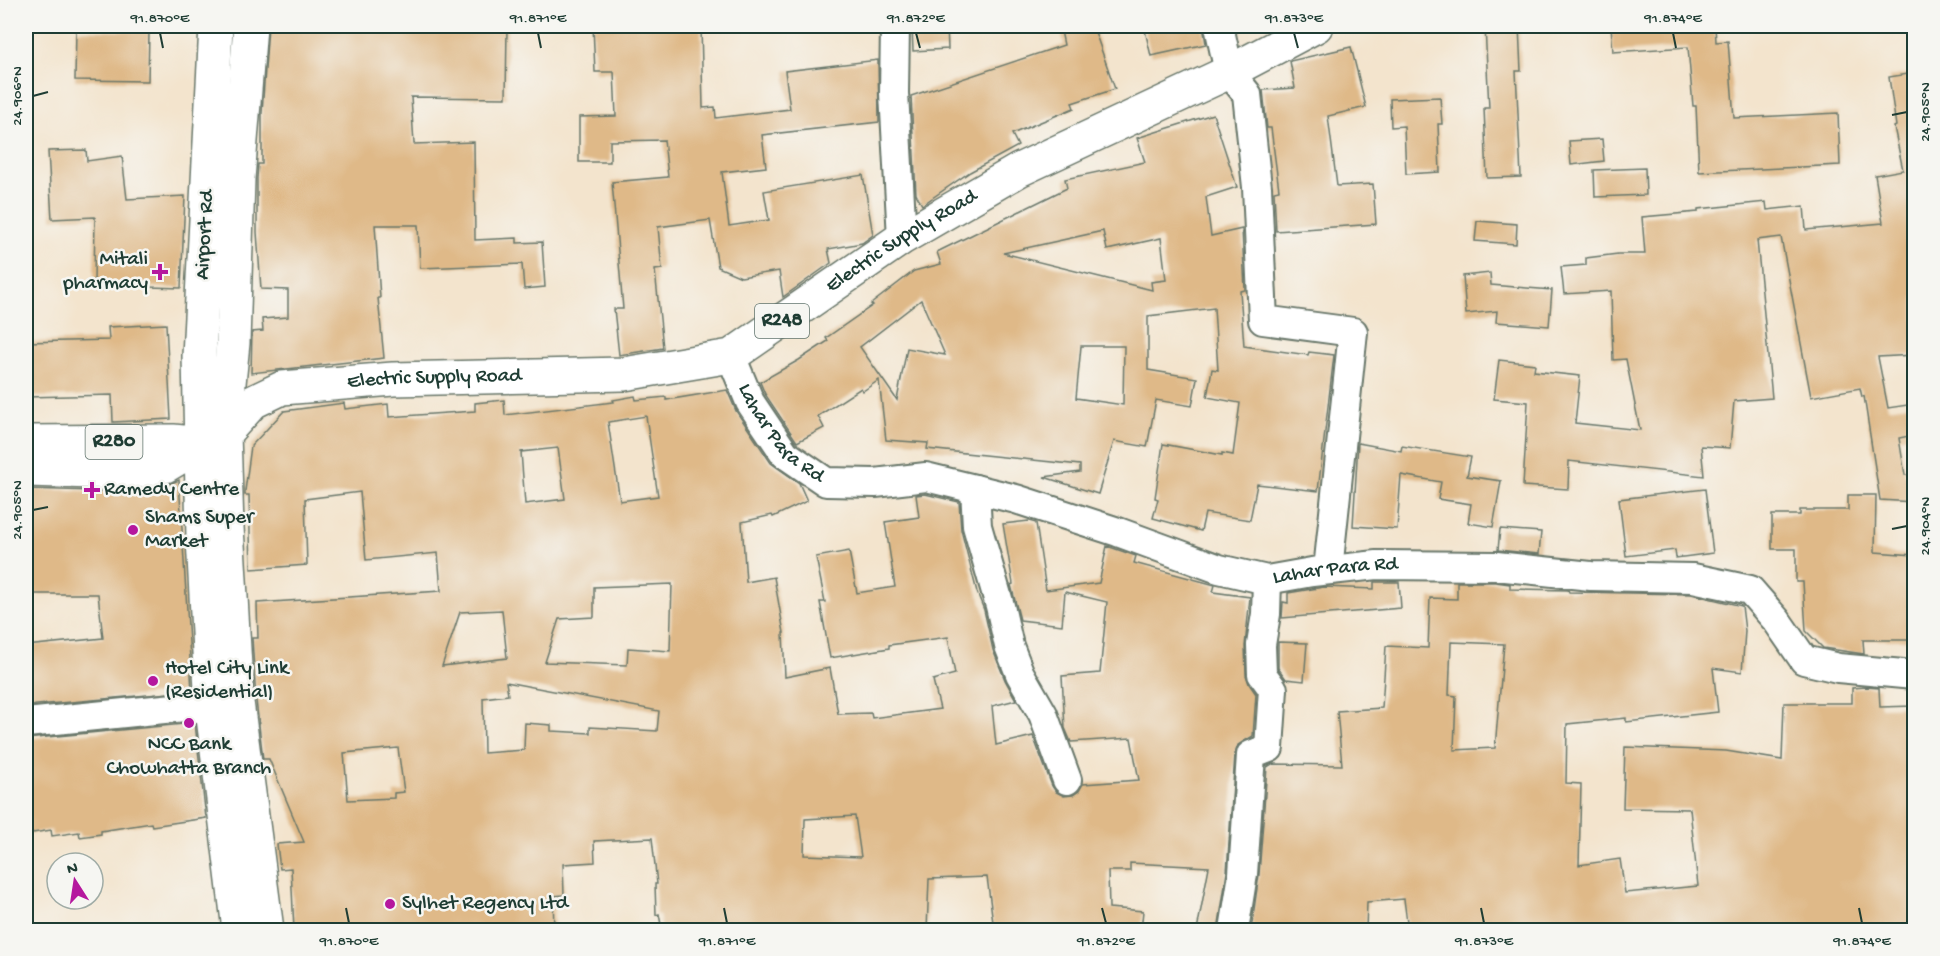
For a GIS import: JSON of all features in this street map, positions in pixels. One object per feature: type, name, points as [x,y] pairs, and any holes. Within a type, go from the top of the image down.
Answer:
[{"type":"main road","name":"Airport Rd","points":[[213,439],[199,356],[216,26]]},
{"type":"main road","name":"Airport Rd","points":[[213,439],[232,343],[238,179],[250,26]]},
{"type":"main road","name":"Electric Supply Road","points":[[213,439],[254,402],[282,388],[393,379],[624,374],[731,356],[902,238],[1019,170],[1229,72],[1316,26]]},
{"type":"main road","name":"R280","points":[[26,442],[213,439]]},
{"type":"main road","name":"R280","points":[[26,470],[129,473],[165,466],[213,439]]},
{"type":"main road","points":[[213,439],[203,538],[212,709],[239,930]]},
{"type":"main road","points":[[213,439],[227,527],[237,702],[267,930]]},
{"type":"street","points":[[895,26],[894,93],[902,238]]},
{"type":"street","points":[[1219,26],[1229,72],[1247,94],[1257,188],[1263,320],[1353,332],[1328,570]]},
{"type":"street","name":"Lahar Para Rd","points":[[731,356],[750,402],[785,454],[826,482],[875,483],[926,477],[975,489],[1118,532],[1219,569],[1268,580],[1377,565],[1496,566],[1591,576],[1693,578],[1750,590],[1777,621],[1804,660],[1838,668],[1914,675]]},
{"type":"street","points":[[975,489],[976,526],[1000,606],[1009,646],[1020,674],[1043,714],[1067,780]]},
{"type":"street","points":[[1234,930],[1243,874],[1251,754],[1269,748],[1273,688],[1262,674],[1261,645],[1268,580]]},
{"type":"street","points":[[26,723],[184,707],[212,709]]},
{"type":"building","points":[[268,26],[507,26],[506,98],[411,97],[414,144],[474,142],[475,240],[517,238],[517,243],[542,242],[545,287],[524,289],[522,264],[420,268],[418,225],[375,225],[380,298],[378,298],[384,358],[251,373],[252,332],[263,331],[262,319],[288,317],[288,290],[261,289],[257,232],[257,178],[258,164],[262,164],[262,113]]},
{"type":"building","points":[[593,26],[701,26],[703,108],[715,107],[716,118],[790,109],[785,71],[878,60],[879,122],[762,135],[766,167],[722,172],[729,226],[769,220],[764,191],[863,175],[873,235],[862,243],[828,249],[831,263],[783,297],[779,271],[741,277],[718,267],[710,220],[658,227],[662,269],[655,270],[663,348],[619,355],[614,309],[623,309],[612,182],[668,177],[664,140],[610,141],[610,162],[579,162],[579,117],[616,116],[614,72],[595,72]]},
{"type":"building","points":[[912,26],[947,26],[948,49],[913,51]]},
{"type":"building","points":[[1060,26],[1093,26],[1115,89],[1072,103],[1074,108],[1012,134],[1018,146],[970,172],[922,205],[916,194],[911,96],[1064,45]]},
{"type":"building","points":[[1144,26],[1203,26],[1206,44],[1151,56]]},
{"type":"building","points":[[1485,26],[1519,26],[1521,71],[1516,71],[1521,177],[1487,178],[1484,108],[1489,108]]},
{"type":"building","points":[[1611,26],[1715,26],[1716,42],[1728,41],[1734,118],[1838,113],[1840,165],[1699,172],[1696,106],[1693,106],[1688,47],[1613,52]]},
{"type":"building","points":[[76,30],[149,32],[148,81],[75,80]]},
{"type":"building","points":[[1351,47],[1366,107],[1328,116],[1337,186],[1373,184],[1376,224],[1276,231],[1274,191],[1279,190],[1271,128],[1267,128],[1263,90],[1295,88],[1290,61]]},
{"type":"building","points":[[1914,73],[1914,181],[1907,181],[1914,224],[1914,355],[1878,357],[1888,408],[1914,404],[1914,435],[1899,438],[1905,475],[1914,476],[1914,502],[1880,500],[1864,396],[1862,397],[1860,388],[1811,397],[1781,237],[1757,240],[1772,398],[1734,401],[1730,448],[1701,446],[1704,476],[1569,461],[1568,489],[1523,486],[1528,402],[1494,399],[1499,360],[1535,364],[1534,371],[1580,376],[1575,423],[1640,430],[1626,359],[1613,360],[1611,291],[1564,294],[1561,267],[1586,265],[1586,258],[1618,254],[1645,254],[1642,217],[1698,212],[1698,209],[1766,202],[1767,210],[1804,206],[1806,230],[1883,223],[1875,175],[1903,170],[1894,127],[1896,126],[1889,77]]},
{"type":"building","points":[[1440,97],[1442,124],[1438,124],[1440,172],[1406,174],[1404,126],[1391,127],[1390,99]]},
{"type":"building","points":[[1213,114],[1237,187],[1206,197],[1211,236],[1242,229],[1245,290],[1240,291],[1244,346],[1308,355],[1309,352],[1334,355],[1318,491],[1257,484],[1250,520],[1205,513],[1201,531],[1153,518],[1158,499],[1155,498],[1163,444],[1233,455],[1240,403],[1207,397],[1212,369],[1218,370],[1214,308],[1148,316],[1148,370],[1197,378],[1192,406],[1156,400],[1147,447],[1114,441],[1098,494],[1044,477],[1080,472],[1080,465],[927,449],[928,443],[886,440],[879,380],[863,391],[861,388],[818,416],[824,428],[797,442],[765,394],[760,382],[828,341],[826,338],[873,305],[871,304],[914,271],[941,264],[937,252],[1067,188],[1065,179],[1145,162],[1137,138]],"holes":[[[1103,231],[1107,250],[1161,238],[1166,280],[1151,282],[1152,290],[1003,253]],[[921,300],[945,355],[907,348],[897,400],[860,347]],[[1081,346],[1124,346],[1123,405],[1076,398]]]},
{"type":"building","points":[[1602,139],[1604,161],[1571,165],[1569,141]]},
{"type":"building","points":[[86,150],[87,161],[122,156],[127,199],[185,196],[181,288],[150,287],[150,284],[94,283],[95,217],[52,219],[48,151]]},
{"type":"building","points":[[1645,168],[1646,195],[1595,197],[1594,170]]},
{"type":"building","points":[[1477,221],[1517,224],[1516,244],[1475,241]]},
{"type":"building","points":[[1490,273],[1491,285],[1552,290],[1549,326],[1496,322],[1497,311],[1466,314],[1463,276]]},
{"type":"building","points":[[166,324],[171,419],[113,422],[112,395],[26,397],[26,342],[109,340],[108,327]]},
{"type":"building","points":[[727,390],[736,411],[771,463],[799,483],[807,501],[773,517],[772,515],[742,522],[746,582],[774,577],[784,633],[785,677],[830,668],[838,714],[871,713],[872,718],[940,709],[933,680],[955,674],[948,637],[889,645],[889,648],[830,658],[820,602],[825,602],[816,557],[849,551],[857,593],[895,587],[885,522],[919,517],[916,495],[925,494],[959,502],[961,530],[993,650],[1016,700],[992,706],[996,745],[1033,736],[1052,786],[1056,792],[1064,796],[1073,795],[1083,784],[1139,780],[1131,738],[1071,742],[1065,728],[1062,676],[1100,673],[1107,602],[1065,592],[1062,625],[1020,620],[1011,585],[1013,584],[1003,524],[1029,521],[1036,523],[1046,590],[1099,583],[1107,546],[1136,556],[1134,563],[1215,585],[1213,592],[1250,597],[1245,646],[1246,675],[1256,694],[1253,736],[1238,745],[1235,754],[1227,872],[1218,930],[1197,930],[1209,867],[1130,863],[1130,871],[1108,871],[1109,908],[1143,911],[1141,930],[994,930],[987,877],[929,879],[927,930],[662,930],[659,914],[656,915],[655,884],[657,884],[652,838],[594,841],[595,862],[563,864],[564,895],[553,896],[554,930],[294,930],[291,868],[280,869],[277,844],[304,842],[269,759],[263,759],[252,638],[258,638],[257,603],[441,591],[438,553],[366,560],[360,492],[305,499],[307,565],[251,569],[249,495],[245,495],[245,491],[251,446],[284,411],[344,403],[345,409],[388,404],[389,417],[475,411],[475,403],[504,400],[505,415],[614,402],[613,400],[635,396],[636,400],[666,397],[666,400]],"holes":[[[646,416],[658,496],[620,501],[608,422]],[[558,448],[565,499],[525,504],[521,452]],[[672,584],[670,651],[628,648],[627,665],[545,662],[559,619],[594,617],[594,587]],[[502,610],[507,658],[442,666],[460,612]],[[506,682],[659,711],[657,731],[590,727],[590,733],[551,731],[551,725],[525,723],[524,750],[484,753],[483,698],[508,695]],[[398,748],[404,792],[394,793],[394,798],[348,800],[344,753]],[[855,816],[861,857],[804,855],[805,819]]]},
{"type":"building","points":[[1358,443],[1401,451],[1402,446],[1471,457],[1467,476],[1501,481],[1493,527],[1468,523],[1471,504],[1438,499],[1441,482],[1401,475],[1397,529],[1353,526]]},
{"type":"building","points":[[179,480],[192,691],[26,706],[26,646],[103,638],[98,594],[26,594],[26,489],[128,492]]},
{"type":"building","points":[[1705,489],[1713,553],[1676,558],[1675,550],[1626,556],[1619,499]]},
{"type":"building","points":[[1848,495],[1876,495],[1875,552],[1914,555],[1914,640],[1863,640],[1864,654],[1823,648],[1806,631],[1803,582],[1796,582],[1796,549],[1772,549],[1772,515],[1800,515],[1800,510],[1848,510]]},
{"type":"building","points":[[1500,529],[1541,532],[1539,554],[1498,550]]},
{"type":"building","points":[[1374,582],[1399,582],[1401,608],[1282,618],[1283,602],[1288,603],[1288,593],[1324,587],[1374,589]]},
{"type":"building","points":[[1457,582],[1495,582],[1510,584],[1510,589],[1691,594],[1742,606],[1745,631],[1742,672],[1713,668],[1718,712],[1626,722],[1626,718],[1567,724],[1566,783],[1581,784],[1579,865],[1620,859],[1625,893],[1698,886],[1690,809],[1623,808],[1625,747],[1726,751],[1782,760],[1784,703],[1852,703],[1852,688],[1866,687],[1879,688],[1880,707],[1914,706],[1914,927],[1887,925],[1888,930],[1408,930],[1404,899],[1367,902],[1366,930],[1294,927],[1294,930],[1251,930],[1259,875],[1267,767],[1272,764],[1342,765],[1337,711],[1382,708],[1386,646],[1428,648],[1430,598],[1457,599]],"holes":[[[1451,642],[1504,644],[1495,748],[1454,750],[1456,696],[1449,695]]]},
{"type":"building","points":[[1278,642],[1307,643],[1304,681],[1286,679],[1278,668]]},
{"type":"building","points":[[195,724],[206,818],[152,826],[151,823],[101,831],[101,834],[80,837],[79,832],[52,836],[51,830],[26,834],[26,739]]},
{"type":"place","name":"Mitali pharmacy","points":[[160,272]]},
{"type":"place","name":"Ramedy Centre","points":[[92,490]]},
{"type":"place","name":"Shams Super Market","points":[[133,530]]},
{"type":"place","name":"Hotel City Link (Residential)","points":[[153,681]]},
{"type":"place","name":"NCC Bank Chowhatta Branch","points":[[189,723]]},
{"type":"place","name":"Sylhet Regency Ltd","points":[[390,904]]}]
